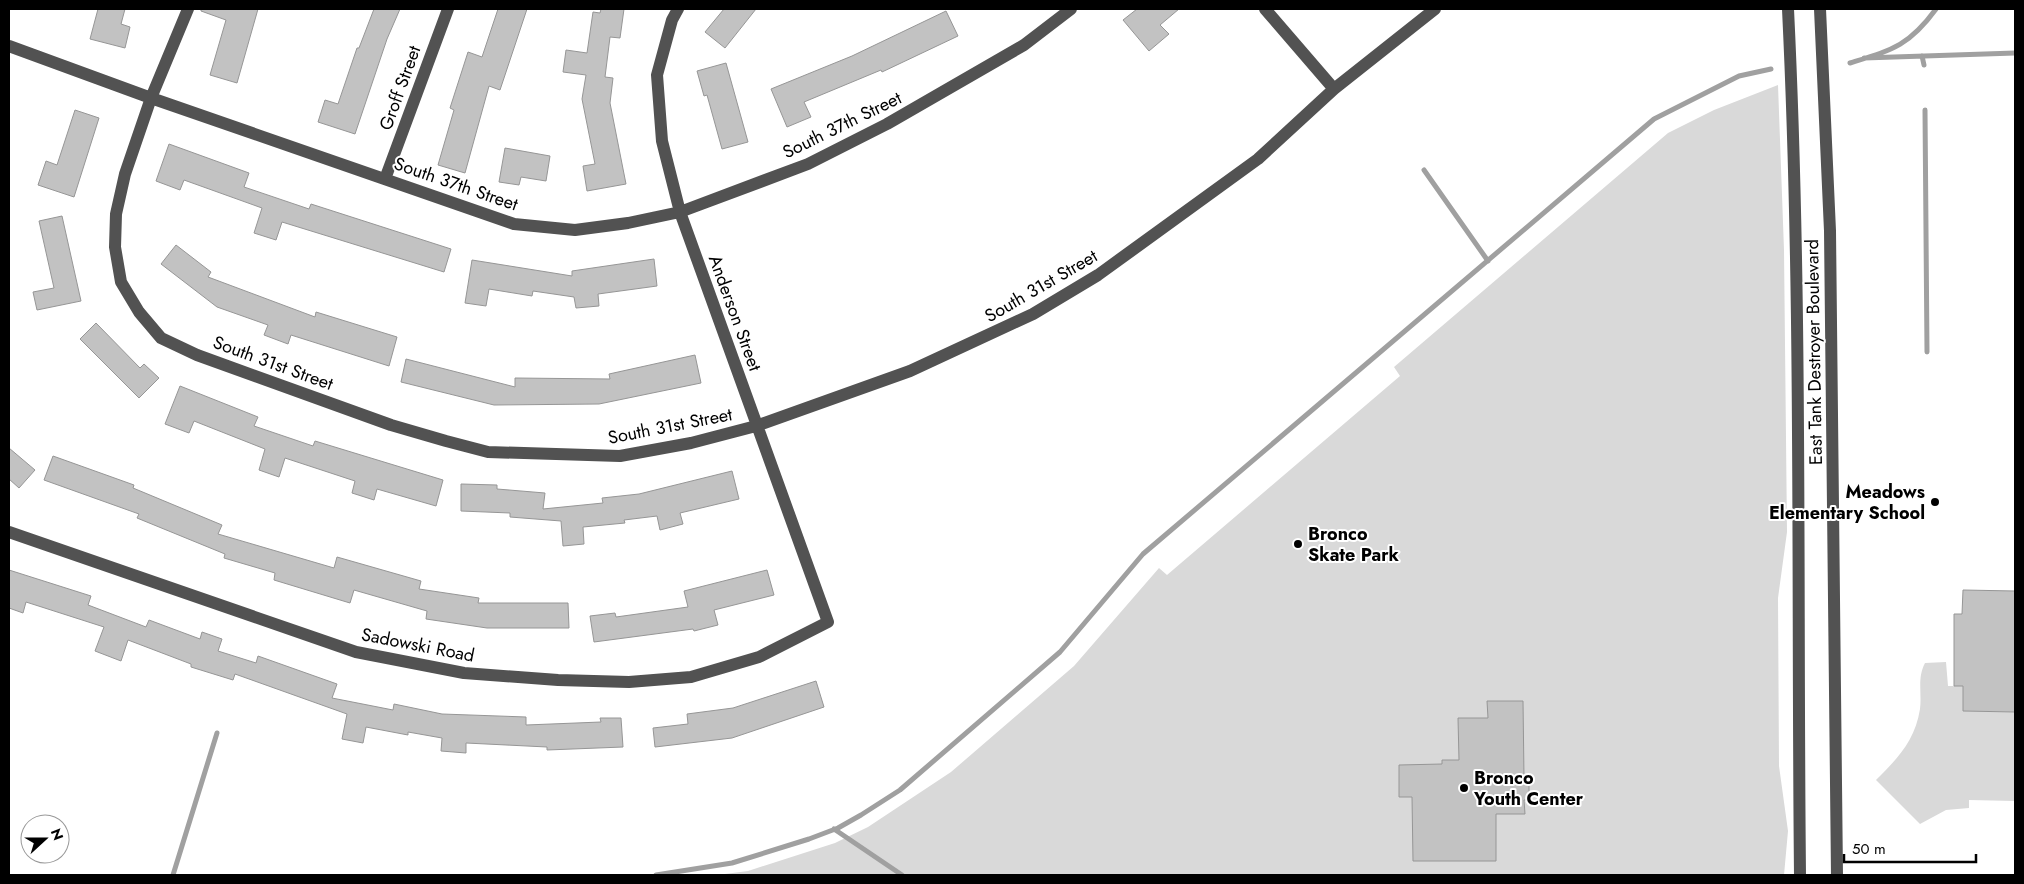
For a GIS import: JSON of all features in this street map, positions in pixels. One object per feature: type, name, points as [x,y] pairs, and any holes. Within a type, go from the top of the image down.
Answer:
[{"type":"street","name":"South 31st Street","points":[[188,9],[152,98],[125,174],[116,214],[115,247],[121,282],[139,312],[161,338],[197,355],[391,425],[488,452],[620,456],[691,443],[756,426],[910,371],[1033,314],[1098,275],[1258,159],[1334,89],[1434,9]]},
{"type":"street","name":"Groff Street","points":[[386,179],[448,9]]},
{"type":"street","name":"Anderson Street","points":[[678,9],[672,20],[657,75],[662,141],[680,212],[828,622]]},
{"type":"street","name":"South 37th Street","points":[[9,46],[152,98],[514,224],[575,230],[628,223],[680,212],[808,164],[887,124],[1024,45],[1071,9]]},
{"type":"street","points":[[1265,9],[1334,89]]},
{"type":"street","name":"East Tank Destroyer Boulevard","points":[[1788,9],[1794,158],[1800,875]]},
{"type":"street","name":"East Tank Destroyer Boulevard","points":[[1820,9],[1830,232],[1837,875]]},
{"type":"street","name":"Sadowski Road","points":[[9,532],[356,652],[464,673],[558,680],[629,682],[691,677],[759,657],[828,622]]},
{"type":"shaded area","points":[[1778,85],[1784,250],[1787,532],[1778,598],[1779,766],[1788,831],[1784,875],[717,875],[748,871],[835,843],[868,827],[951,772],[1074,666],[1159,568],[1167,575],[1400,376],[1394,367],[1668,133],[1714,110]]},
{"type":"shaded area","points":[[1946,662],[1948,686],[1963,686],[1963,711],[2015,712],[2015,801],[1969,800],[1969,808],[1946,810],[1920,824],[1876,780],[1898,757],[1914,731],[1920,709],[1920,680],[1925,663]]},
{"type":"building","points":[[98,9],[125,9],[121,24],[130,27],[125,48],[90,39]]},
{"type":"building","points":[[201,9],[258,9],[237,83],[210,75],[226,20],[201,11]]},
{"type":"building","points":[[374,9],[400,9],[387,39],[355,134],[318,122],[325,100],[338,104],[357,48],[359,48]]},
{"type":"building","points":[[498,9],[527,9],[500,90],[489,86],[465,173],[438,165],[454,110],[450,108],[468,52],[482,57]]},
{"type":"building","points":[[601,9],[624,9],[620,38],[610,37],[605,77],[613,78],[610,103],[626,184],[587,191],[583,166],[595,164],[582,99],[586,75],[563,72],[566,50],[587,53],[593,12],[600,13]]},
{"type":"building","points":[[724,9],[756,9],[725,48],[705,32]]},
{"type":"building","points":[[1137,9],[1179,9],[1160,25],[1169,34],[1149,51],[1123,20]]},
{"type":"building","points":[[946,11],[958,36],[882,72],[881,70],[804,102],[811,117],[787,127],[771,89],[852,56]]},
{"type":"building","points":[[726,63],[748,142],[722,149],[707,95],[704,96],[697,71]]},
{"type":"building","points":[[75,110],[99,118],[74,197],[38,185],[46,161],[57,165]]},
{"type":"building","points":[[169,144],[249,173],[244,187],[309,209],[311,204],[451,249],[444,272],[282,222],[276,240],[254,233],[262,208],[184,180],[180,190],[156,181]]},
{"type":"building","points":[[505,148],[550,156],[546,181],[521,177],[519,185],[499,182]]},
{"type":"building","points":[[62,216],[81,301],[37,310],[33,292],[54,288],[39,221]]},
{"type":"building","points":[[176,245],[211,272],[208,277],[315,317],[316,312],[397,337],[389,366],[291,335],[288,344],[264,335],[268,325],[217,307],[161,264]]},
{"type":"building","points":[[654,259],[657,286],[598,294],[599,306],[576,308],[574,297],[533,291],[532,296],[489,289],[486,306],[465,303],[472,260],[572,276],[572,271]]},
{"type":"building","points":[[96,323],[140,368],[144,364],[159,378],[139,398],[80,339]]},
{"type":"building","points":[[695,355],[701,383],[599,404],[494,405],[401,382],[406,359],[515,387],[515,378],[610,379],[609,374]]},
{"type":"building","points":[[180,386],[258,417],[254,426],[313,446],[315,441],[443,480],[436,506],[377,489],[374,500],[352,493],[355,481],[285,458],[279,477],[259,470],[265,449],[194,421],[189,433],[165,424]]},
{"type":"building","points":[[9,448],[35,470],[19,488],[9,479]]},
{"type":"building","points":[[53,456],[134,485],[133,488],[222,525],[218,534],[334,568],[337,557],[421,581],[419,589],[479,598],[478,603],[568,603],[569,628],[487,628],[426,619],[427,611],[354,590],[350,603],[274,580],[275,573],[224,558],[225,554],[137,518],[139,514],[44,480]]},
{"type":"building","points":[[732,471],[739,499],[680,513],[683,524],[660,530],[657,516],[624,520],[625,523],[583,527],[584,544],[563,546],[561,521],[510,517],[510,513],[461,511],[461,484],[497,485],[497,489],[545,493],[543,509],[603,503],[602,498],[639,494]]},
{"type":"building","points":[[9,570],[91,596],[88,605],[146,627],[149,620],[200,639],[202,632],[222,639],[218,651],[256,663],[258,656],[337,684],[332,698],[393,710],[394,704],[442,714],[526,717],[526,725],[601,722],[600,718],[621,718],[623,747],[547,750],[547,747],[466,743],[466,753],[441,751],[442,738],[408,732],[408,735],[366,727],[363,743],[342,739],[347,714],[235,674],[233,680],[191,667],[191,664],[128,640],[121,661],[95,651],[104,627],[26,602],[23,613],[9,608]]},
{"type":"building","points":[[767,570],[774,595],[714,610],[718,625],[694,631],[693,629],[594,642],[590,616],[615,613],[616,617],[688,607],[684,591]]},
{"type":"building","points":[[1963,590],[2015,591],[2015,712],[1963,711],[1963,686],[1954,686],[1954,614],[1962,614]]},
{"type":"building","points":[[816,681],[824,707],[732,738],[655,747],[653,728],[688,724],[687,714],[733,708]]},
{"type":"building","name":"Bronco Youth Center","points":[[1487,701],[1523,701],[1524,778],[1529,778],[1529,800],[1524,800],[1525,814],[1496,814],[1496,861],[1413,861],[1412,797],[1399,797],[1399,765],[1442,764],[1442,760],[1459,760],[1458,718],[1488,718]]},
{"type":"waterway","points":[[1850,63],[1899,45],[1917,31],[1936,9]]},
{"type":"waterway","points":[[1864,58],[2015,53]]},
{"type":"waterway","points":[[1922,56],[1924,65]]},
{"type":"waterway","points":[[656,875],[732,863],[809,839],[838,828],[900,790],[1060,652],[1143,554],[1654,119],[1739,76],[1771,69]]},
{"type":"waterway","points":[[1925,110],[1927,352]]},
{"type":"waterway","points":[[1424,170],[1488,261]]},
{"type":"waterway","points":[[173,875],[217,733]]},
{"type":"waterway","points":[[834,829],[902,875]]},
{"type":"place","name":"Meadows Elementary School","points":[[1935,502]]},
{"type":"place","name":"Bronco Skate Park","points":[[1298,544]]},
{"type":"place","name":"Bronco Youth Center","points":[[1464,788]]}]
